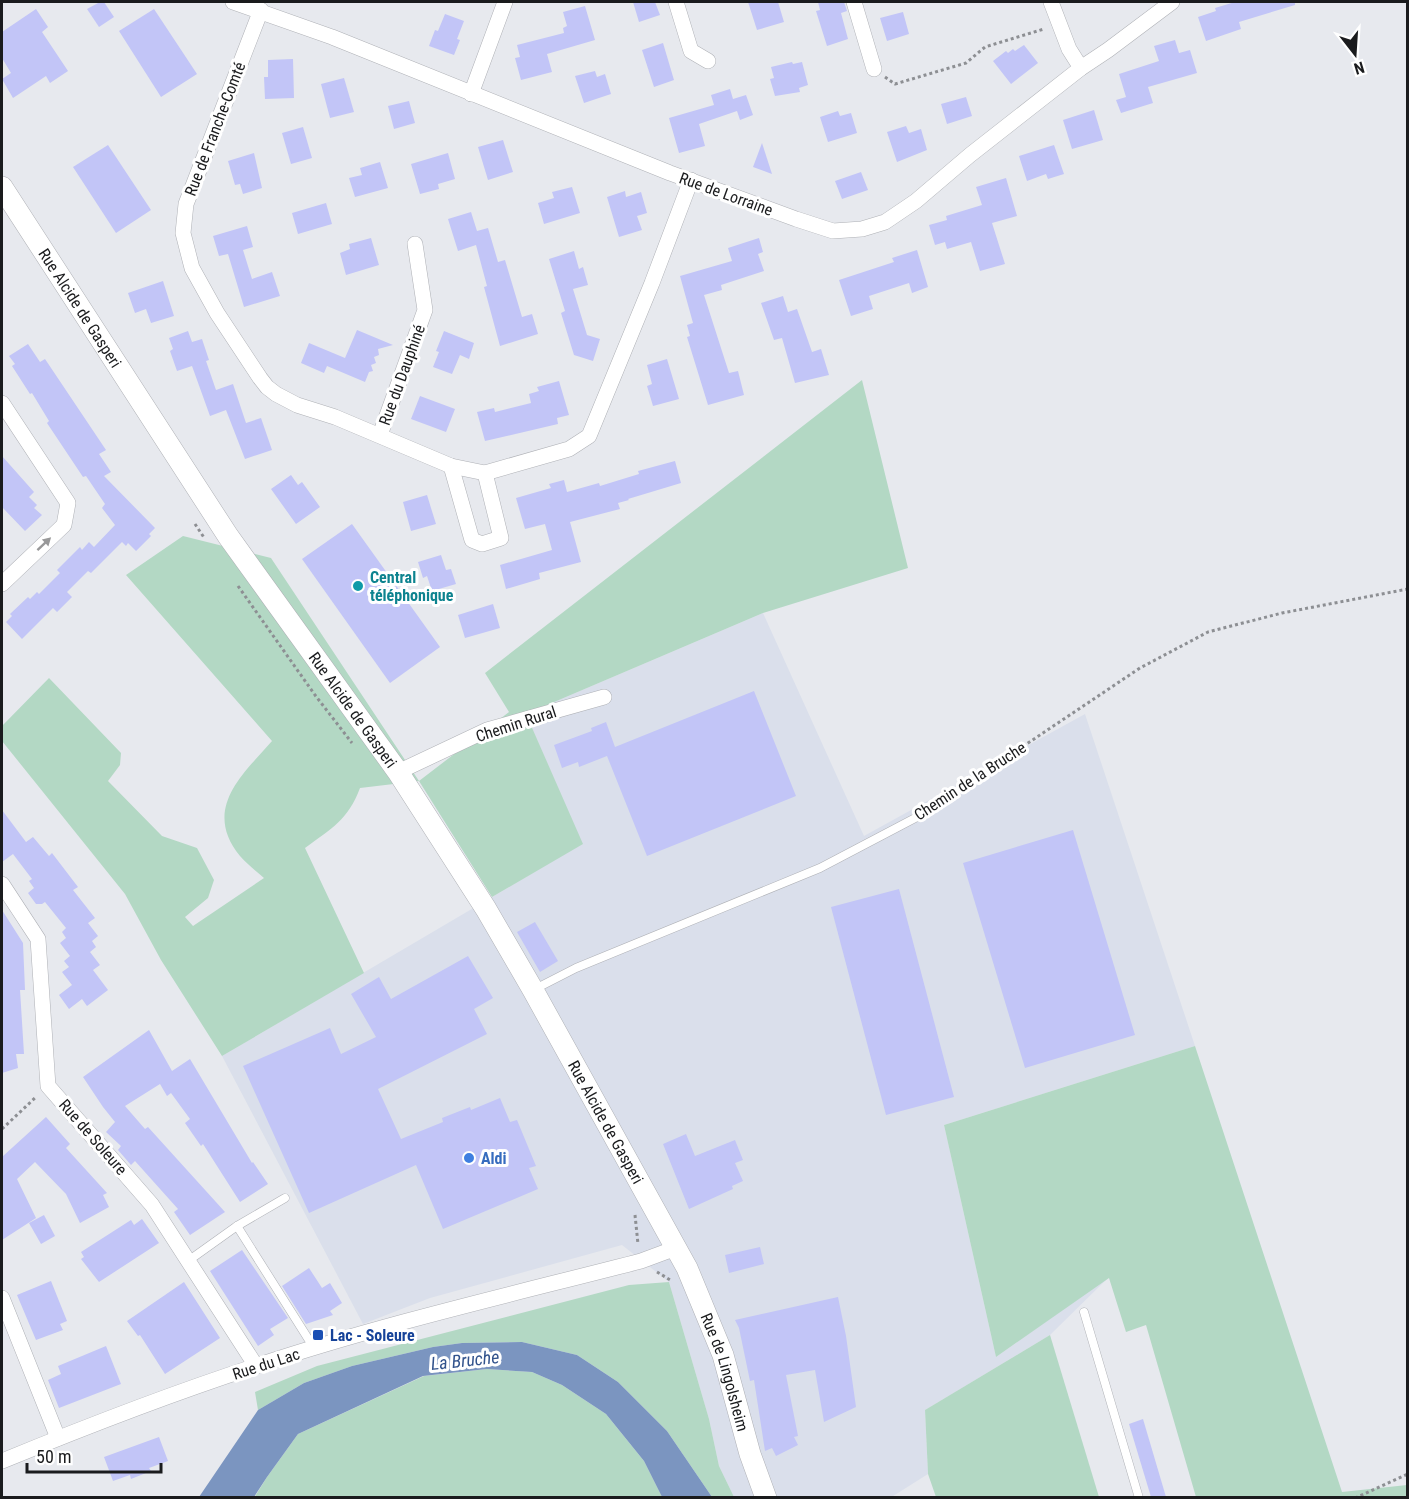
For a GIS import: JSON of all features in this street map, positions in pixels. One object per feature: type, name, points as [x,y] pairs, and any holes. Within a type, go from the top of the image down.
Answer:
[{"type":"main road","name":"Rue Alcide de Gasperi","points":[[2,187],[228,536],[398,772],[486,909],[676,1248]]},
{"type":"main road","name":"Rue de Lingolsheim","points":[[676,1248],[720,1346],[753,1464],[766,1497]]},
{"type":"street","name":"Rue de Lorraine","points":[[233,2],[261,10],[436,78],[670,173],[833,231],[862,229],[885,222],[916,201],[970,155],[1081,68],[1172,2]]},
{"type":"street","points":[[471,94],[505,2]]},
{"type":"street","points":[[676,2],[691,51],[708,61]]},
{"type":"street","points":[[854,2],[874,69]]},
{"type":"street","points":[[1051,2],[1069,49],[1081,68]]},
{"type":"street","name":"Rue de Franche-Comté","points":[[261,10],[186,204],[183,233],[192,268],[216,313],[267,387],[297,405],[335,417],[451,466],[484,472],[569,449],[589,436],[652,283],[691,180]]},
{"type":"street","name":"Rue du Dauphiné","points":[[380,435],[425,310],[415,244]]},
{"type":"street","points":[[2,403],[68,502],[64,525],[2,584]]},
{"type":"street","points":[[451,466],[472,540],[482,544],[501,538],[484,472]]},
{"type":"street","name":"Chemin Rural","points":[[398,772],[487,730],[604,697]]},
{"type":"street","name":"Rue de Soleure","points":[[2,884],[38,939],[48,1086],[152,1205],[256,1366]]},
{"type":"street","name":"Rue du Lac","points":[[2,1461],[58,1438],[256,1366],[314,1348],[641,1261],[676,1248]]},
{"type":"street","points":[[2,1298],[58,1438]]},
{"type":"lane","name":"Chemin de la Bruche","points":[[533,990],[587,964],[820,868],[919,816]]},
{"type":"lane","points":[[188,1261],[237,1226],[285,1198]]},
{"type":"lane","points":[[237,1226],[314,1348]]},
{"type":"lane","points":[[1084,1312],[1139,1497]]},
{"type":"path","points":[[874,69],[895,84],[966,63],[985,46],[1059,24]]},
{"type":"path","points":[[195,524],[208,543]]},
{"type":"path","points":[[234,581],[315,696],[352,744]]},
{"type":"path","name":"Chemin de la Bruche","points":[[919,816],[1140,668],[1208,632],[1282,613],[1407,589]]},
{"type":"path","points":[[2,1129],[48,1086]]},
{"type":"path","points":[[635,1212],[636,1236],[641,1261],[673,1281],[678,1288]]},
{"type":"path","points":[[1355,1497],[1407,1474]]},
{"type":"shaded area","points":[[763,613],[864,836],[1085,714],[1195,1046],[944,1125],[996,1357],[1109,1277],[1050,1335],[925,1410],[928,1474],[890,1498],[734,1497],[719,1466],[709,1419],[669,1282],[622,1245],[430,1298],[363,1324],[222,1056],[582,844],[526,714]]},
{"type":"green space","points":[[862,380],[908,568],[763,613],[526,714],[583,844],[492,897],[419,781],[509,712],[485,673]]},
{"type":"green space","points":[[183,536],[271,558],[419,781],[360,788],[344,816],[331,829],[305,848],[364,973],[222,1056],[161,960],[125,894],[2,741],[2,726],[49,678],[121,753],[120,765],[108,781],[162,836],[197,848],[214,880],[208,898],[185,917],[193,926],[264,878],[240,856],[229,839],[225,823],[230,794],[249,767],[272,741],[126,575]]},
{"type":"green space","points":[[1195,1046],[1342,1492],[1407,1485],[1407,1497],[1196,1497],[1146,1325],[1126,1332],[1109,1278],[996,1357],[944,1125]]},
{"type":"green space","points":[[669,1282],[709,1419],[719,1466],[734,1497],[712,1497],[667,1431],[618,1382],[577,1355],[522,1342],[462,1343],[433,1347],[352,1366],[304,1383],[258,1410],[255,1392],[317,1366],[629,1285]]},
{"type":"green space","points":[[1050,1335],[1099,1497],[936,1497],[928,1474],[925,1410]]},
{"type":"green space","points":[[487,1369],[532,1372],[562,1385],[606,1414],[644,1461],[662,1497],[254,1498],[298,1434],[424,1376]]},
{"type":"water","name":"La Bruche","points":[[522,1342],[577,1355],[618,1382],[667,1431],[712,1497],[662,1497],[644,1461],[606,1414],[562,1385],[532,1372],[487,1369],[423,1376],[298,1434],[254,1497],[199,1497],[258,1410],[304,1383],[352,1366],[433,1347],[462,1343]]},
{"type":"building","points":[[104,2],[114,17],[99,27],[87,9]]},
{"type":"building","points":[[633,2],[655,2],[660,15],[639,22]]},
{"type":"building","points":[[748,2],[778,2],[784,22],[757,30]]},
{"type":"building","points":[[818,2],[844,2],[847,11],[841,13],[848,39],[827,46],[816,11],[820,10]]},
{"type":"building","points":[[1235,2],[1295,2],[1295,5],[1239,22],[1241,29],[1206,41],[1198,17],[1216,11],[1215,8]]},
{"type":"building","points":[[585,6],[595,40],[547,54],[552,72],[521,80],[515,58],[520,57],[517,45],[564,33],[563,28],[567,26],[563,12]]},
{"type":"building","points":[[36,9],[48,27],[42,32],[68,71],[50,83],[46,76],[13,98],[2,79],[11,73],[2,58],[2,32]]},
{"type":"building","points":[[154,9],[197,74],[161,97],[119,31]]},
{"type":"building","points":[[903,12],[909,34],[887,41],[880,18]]},
{"type":"building","points":[[445,14],[464,21],[454,55],[429,46]]},
{"type":"building","points":[[1175,40],[1179,53],[1190,50],[1197,73],[1148,87],[1153,103],[1121,113],[1116,100],[1126,97],[1119,74],[1159,61],[1154,46]]},
{"type":"building","points":[[663,43],[674,80],[654,87],[642,50]]},
{"type":"building","points":[[1024,45],[1038,63],[1011,84],[993,61],[1006,51],[1008,53],[1013,49],[1015,51]]},
{"type":"building","points":[[293,59],[294,98],[265,99],[264,77],[268,77],[268,60]]},
{"type":"building","points":[[792,62],[793,64],[802,62],[808,85],[799,88],[800,92],[775,96],[770,79],[774,78],[771,67]]},
{"type":"building","points":[[595,71],[597,77],[605,74],[611,94],[584,103],[575,76]]},
{"type":"building","points":[[344,78],[354,112],[330,118],[321,84]]},
{"type":"building","points":[[730,89],[733,99],[746,95],[753,115],[740,120],[737,111],[699,124],[705,146],[679,153],[669,118],[714,105],[711,95]]},
{"type":"building","points":[[966,97],[972,116],[947,124],[941,104]]},
{"type":"building","points":[[409,101],[415,123],[394,129],[388,106]]},
{"type":"building","points":[[1094,110],[1103,140],[1072,149],[1063,120]]},
{"type":"building","points":[[838,111],[840,116],[851,113],[857,133],[828,142],[820,117]]},
{"type":"building","points":[[906,126],[909,133],[921,129],[927,150],[897,162],[887,132]]},
{"type":"building","points":[[303,127],[312,158],[291,164],[282,133]]},
{"type":"building","points":[[503,140],[513,172],[488,180],[478,147]]},
{"type":"building","points":[[762,143],[772,174],[753,167]]},
{"type":"building","points":[[108,145],[151,210],[116,233],[73,167]]},
{"type":"building","points":[[1054,145],[1064,174],[1048,179],[1046,174],[1027,181],[1019,156]]},
{"type":"building","points":[[254,153],[262,188],[243,194],[240,184],[235,185],[228,161]]},
{"type":"building","points":[[448,153],[455,179],[438,184],[439,189],[420,194],[411,164]]},
{"type":"building","points":[[380,162],[388,188],[355,197],[349,178],[362,175],[360,168]]},
{"type":"building","points":[[861,172],[868,190],[842,199],[835,181]]},
{"type":"building","points":[[1006,178],[1017,216],[992,223],[1005,264],[980,271],[971,242],[947,249],[945,242],[935,245],[929,225],[947,220],[946,216],[982,205],[976,187]]},
{"type":"building","points":[[572,187],[580,213],[544,224],[538,203],[554,198],[552,192]]},
{"type":"building","points":[[625,191],[626,197],[641,192],[647,213],[637,216],[642,230],[619,237],[607,197]]},
{"type":"building","points":[[326,203],[332,224],[298,234],[292,213]]},
{"type":"building","points":[[471,212],[477,231],[488,228],[498,262],[505,260],[522,317],[532,314],[538,334],[500,346],[484,287],[487,286],[476,245],[458,251],[448,219]]},
{"type":"building","points":[[247,226],[253,247],[243,250],[252,279],[272,272],[280,296],[244,307],[228,254],[219,256],[213,236]]},
{"type":"building","points":[[371,238],[379,265],[346,275],[340,253],[350,249],[349,244]]},
{"type":"building","points":[[759,238],[763,252],[758,254],[764,271],[721,285],[722,290],[704,295],[729,373],[738,371],[744,395],[708,405],[687,337],[690,336],[687,325],[693,323],[680,276],[732,261],[728,248]]},
{"type":"building","points":[[917,250],[928,287],[912,293],[909,283],[869,296],[873,309],[851,316],[839,280],[894,262],[892,258]]},
{"type":"building","points":[[574,251],[579,269],[583,267],[588,285],[573,289],[587,335],[600,339],[593,361],[574,355],[561,313],[565,311],[549,259]]},
{"type":"building","points":[[163,281],[174,316],[151,323],[146,309],[135,313],[128,293]]},
{"type":"building","points":[[783,296],[788,312],[797,309],[812,352],[821,349],[829,375],[795,383],[782,338],[774,340],[761,303]]},
{"type":"building","points":[[357,330],[393,345],[378,349],[379,355],[374,357],[376,363],[371,365],[373,371],[369,372],[365,382],[327,366],[324,373],[301,363],[309,343],[345,358]]},
{"type":"building","points":[[188,331],[192,342],[202,339],[209,360],[206,361],[216,390],[233,384],[246,423],[261,418],[272,450],[245,459],[226,410],[210,416],[192,366],[177,371],[170,351],[173,349],[169,338]]},
{"type":"building","points":[[444,331],[474,343],[469,359],[460,355],[452,374],[433,367],[439,352],[436,351]]},
{"type":"building","points":[[28,344],[40,362],[45,359],[106,450],[99,454],[111,472],[104,476],[155,528],[149,534],[151,536],[136,551],[128,543],[126,546],[122,542],[91,573],[88,571],[67,592],[72,597],[57,612],[53,608],[22,639],[6,622],[12,616],[10,614],[28,597],[30,599],[37,592],[39,594],[60,573],[57,570],[80,547],[82,550],[89,542],[94,547],[115,525],[102,508],[105,504],[86,476],[83,477],[47,423],[49,421],[32,393],[30,394],[12,366],[15,364],[9,356]]},
{"type":"building","points":[[667,359],[679,399],[653,406],[647,386],[652,384],[647,365]]},
{"type":"building","points":[[559,381],[569,415],[557,418],[558,424],[485,441],[477,412],[494,408],[495,412],[531,403],[529,394],[539,391],[537,387]]},
{"type":"building","points":[[420,396],[455,409],[446,432],[411,419]]},
{"type":"building","points":[[2,456],[34,492],[29,497],[37,505],[34,508],[42,515],[25,531],[2,507]]},
{"type":"building","points":[[675,461],[681,483],[618,503],[620,509],[570,522],[581,562],[539,573],[540,579],[506,589],[500,565],[552,550],[545,524],[525,529],[516,498],[551,488],[549,484],[564,480],[567,492],[599,483],[600,486],[639,474],[638,471]]},
{"type":"building","points":[[291,475],[298,485],[302,482],[320,507],[296,524],[271,489]]},
{"type":"building","points":[[427,495],[436,524],[411,531],[403,502]]},
{"type":"building","name":"Central téléphonique","points":[[352,524],[440,647],[390,683],[302,559]]},
{"type":"building","points":[[441,555],[446,570],[451,569],[456,584],[432,591],[427,576],[423,578],[418,562]]},
{"type":"building","points":[[493,604],[500,628],[465,638],[458,615]]},
{"type":"building","points":[[754,691],[796,796],[647,856],[607,756],[579,767],[578,762],[562,768],[554,745],[592,731],[591,728],[606,722],[615,747]]},
{"type":"building","points":[[2,810],[26,842],[33,837],[49,856],[52,853],[78,887],[73,890],[95,918],[88,923],[98,936],[92,941],[96,947],[90,952],[100,965],[93,970],[108,990],[87,1006],[82,999],[69,1009],[59,995],[72,985],[62,972],[69,967],[64,961],[70,956],[60,943],[66,938],[62,932],[66,928],[45,902],[36,904],[28,893],[34,888],[29,881],[32,879],[13,854],[2,862]]},
{"type":"building","points":[[1073,830],[1135,1035],[1025,1068],[963,863]]},
{"type":"building","points":[[899,889],[954,1097],[886,1115],[831,907]]},
{"type":"building","points":[[2,910],[23,943],[25,990],[20,990],[24,1054],[16,1054],[18,1068],[2,1073]]},
{"type":"building","points":[[535,922],[558,961],[540,972],[517,932]]},
{"type":"building","points":[[468,956],[493,998],[474,1009],[487,1034],[378,1089],[401,1139],[443,1122],[442,1118],[470,1107],[471,1110],[500,1098],[510,1122],[517,1120],[536,1166],[529,1168],[538,1189],[443,1229],[416,1165],[309,1213],[243,1066],[330,1028],[341,1054],[376,1037],[351,994],[379,977],[391,999]]},
{"type":"building","points":[[149,1030],[172,1071],[190,1059],[252,1163],[268,1184],[240,1202],[203,1144],[201,1146],[185,1123],[190,1119],[171,1093],[167,1096],[160,1084],[125,1106],[145,1129],[148,1127],[225,1212],[190,1235],[174,1212],[178,1209],[135,1161],[131,1165],[118,1150],[121,1146],[106,1132],[115,1122],[83,1077]]},
{"type":"building","points":[[46,1117],[70,1144],[66,1148],[107,1193],[103,1195],[109,1207],[80,1223],[66,1194],[35,1162],[17,1179],[36,1218],[2,1240],[2,1157]]},
{"type":"building","points":[[686,1134],[695,1156],[735,1140],[743,1160],[735,1163],[743,1181],[732,1186],[733,1189],[689,1209],[663,1144]]},
{"type":"building","points":[[44,1215],[55,1236],[41,1244],[29,1223]]},
{"type":"building","points":[[142,1219],[159,1243],[99,1282],[81,1259],[84,1257],[81,1252],[131,1220],[134,1225]]},
{"type":"building","points":[[760,1247],[764,1264],[729,1273],[725,1255]]},
{"type":"building","points":[[242,1250],[288,1318],[270,1329],[274,1335],[258,1346],[210,1271]]},
{"type":"building","points":[[309,1268],[322,1288],[330,1283],[342,1303],[330,1311],[333,1315],[306,1324],[282,1286]]},
{"type":"building","points":[[51,1281],[67,1321],[60,1324],[63,1330],[36,1340],[17,1295]]},
{"type":"building","points":[[184,1282],[220,1338],[165,1374],[140,1335],[138,1336],[127,1321]]},
{"type":"building","points":[[838,1297],[856,1407],[824,1422],[815,1370],[786,1375],[798,1436],[794,1437],[798,1445],[776,1456],[772,1448],[765,1451],[754,1380],[750,1381],[739,1328],[735,1320]]},
{"type":"building","points":[[106,1346],[121,1384],[59,1408],[48,1380],[61,1374],[58,1366]]},
{"type":"building","points":[[1143,1419],[1166,1497],[1151,1497],[1129,1424]]},
{"type":"building","points":[[159,1437],[168,1461],[149,1468],[151,1471],[131,1479],[130,1475],[113,1481],[104,1457]]},
{"type":"place","name":"Central téléphonique","points":[[358,586]]},
{"type":"place","name":"Aldi","points":[[469,1158]]},
{"type":"place","name":"Lac - Soleure","points":[[318,1335]]}]
